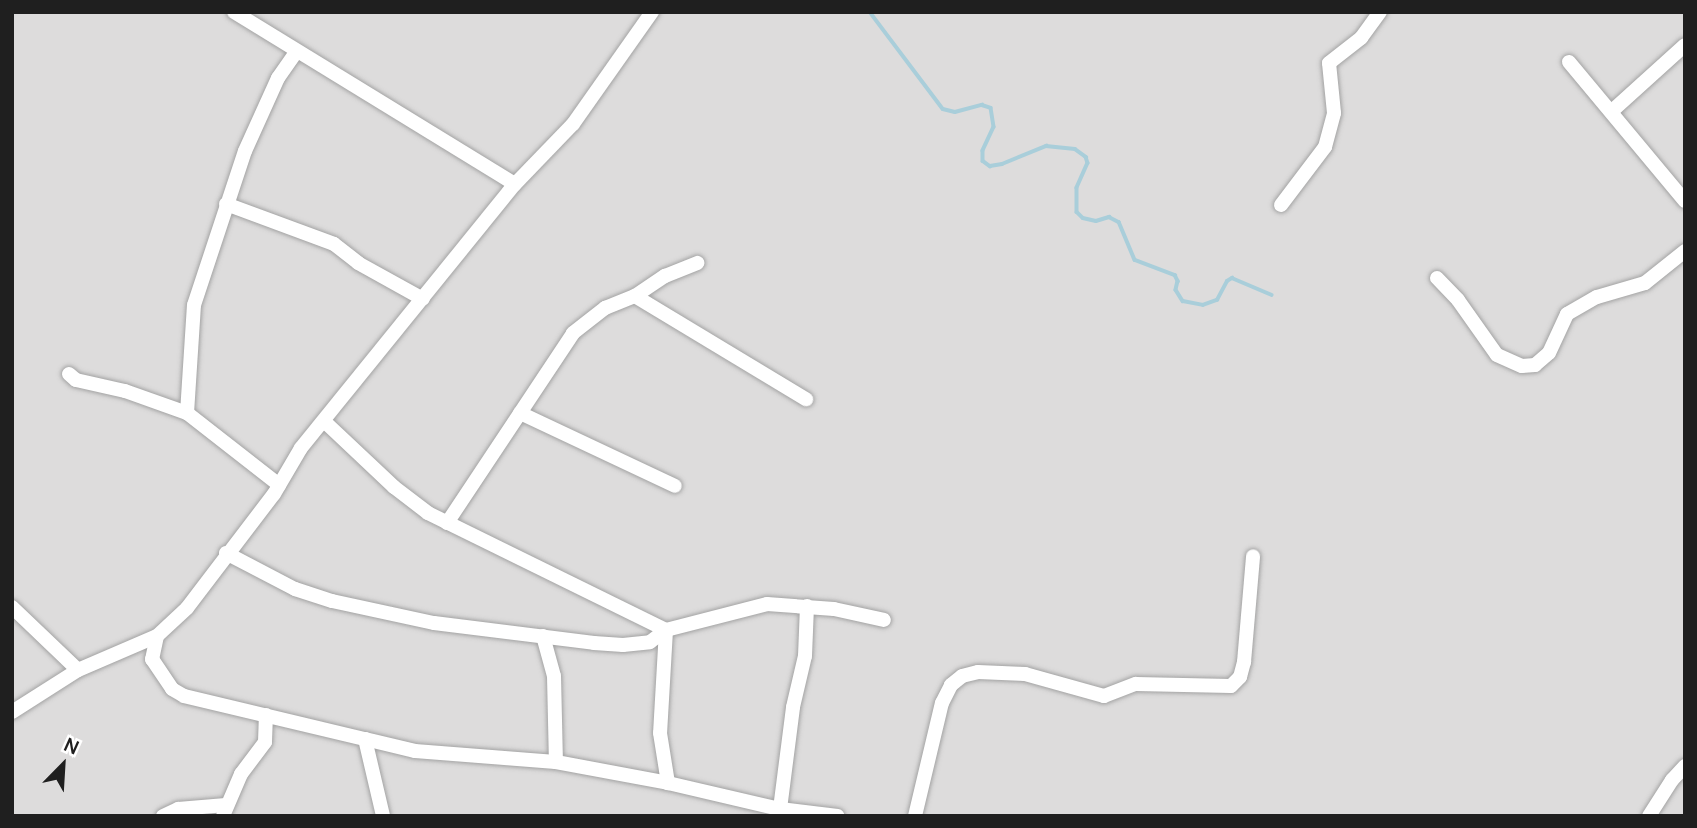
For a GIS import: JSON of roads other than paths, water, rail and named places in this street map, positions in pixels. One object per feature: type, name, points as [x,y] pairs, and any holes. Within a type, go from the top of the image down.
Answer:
[{"type":"street","points":[[234,12],[296,52],[346,78],[515,184]]},
{"type":"street","points":[[12,712],[78,670],[157,636],[187,608],[279,485],[301,448],[325,422],[515,184],[573,124],[652,12]]},
{"type":"street","points":[[1281,205],[1325,147],[1334,113],[1329,63],[1361,38],[1380,12]]},
{"type":"street","points":[[1612,111],[1685,45]]},
{"type":"street","points":[[187,414],[194,305],[245,151],[278,78],[296,52]]},
{"type":"street","points":[[1569,62],[1685,201]]},
{"type":"street","points":[[226,204],[265,216],[334,244],[358,263],[423,299]]},
{"type":"street","points":[[1437,278],[1458,300],[1497,355],[1522,366],[1535,365],[1549,352],[1567,314],[1597,297],[1644,284],[1685,251]]},
{"type":"street","points":[[447,523],[573,333],[605,308],[635,296],[665,275],[697,263]]},
{"type":"street","points":[[635,296],[806,399]]},
{"type":"street","points":[[69,374],[76,380],[146,397],[187,414],[279,485]]},
{"type":"street","points":[[520,414],[675,486]]},
{"type":"street","points":[[325,422],[394,487],[428,513],[666,631]]},
{"type":"street","points":[[226,553],[295,589],[332,601],[434,623],[623,645],[650,642],[666,631],[767,604],[807,606],[884,620]]},
{"type":"street","points":[[915,816],[942,703],[951,685],[962,676],[978,672],[1025,674],[1104,696],[1136,684],[1180,683],[1220,688],[1231,686],[1240,677],[1244,662],[1253,556]]},
{"type":"street","points":[[780,809],[793,708],[805,656],[807,606]]},
{"type":"street","points":[[12,607],[78,670]]},
{"type":"street","points":[[666,631],[660,733],[668,783]]},
{"type":"street","points":[[157,636],[152,659],[172,689],[208,703],[415,751],[556,762],[668,783],[780,809],[838,816]]},
{"type":"street","points":[[543,636],[554,676],[556,762]]},
{"type":"street","points":[[163,816],[178,809],[225,810],[242,774],[265,742],[266,715]]},
{"type":"street","points":[[365,739],[383,816]]},
{"type":"street","points":[[1649,816],[1685,766]]},
{"type":"waterway","points":[[870,12],[943,109],[955,112],[982,105],[991,108],[994,127],[983,151],[983,161],[990,166],[1002,164],[1046,146],[1075,149],[1086,157],[1088,163],[1077,188],[1077,212],[1083,218],[1096,221],[1109,217],[1119,222],[1135,260],[1175,275],[1178,281],[1176,290],[1183,301],[1203,305],[1217,300],[1227,281],[1232,278],[1272,295]]}]
